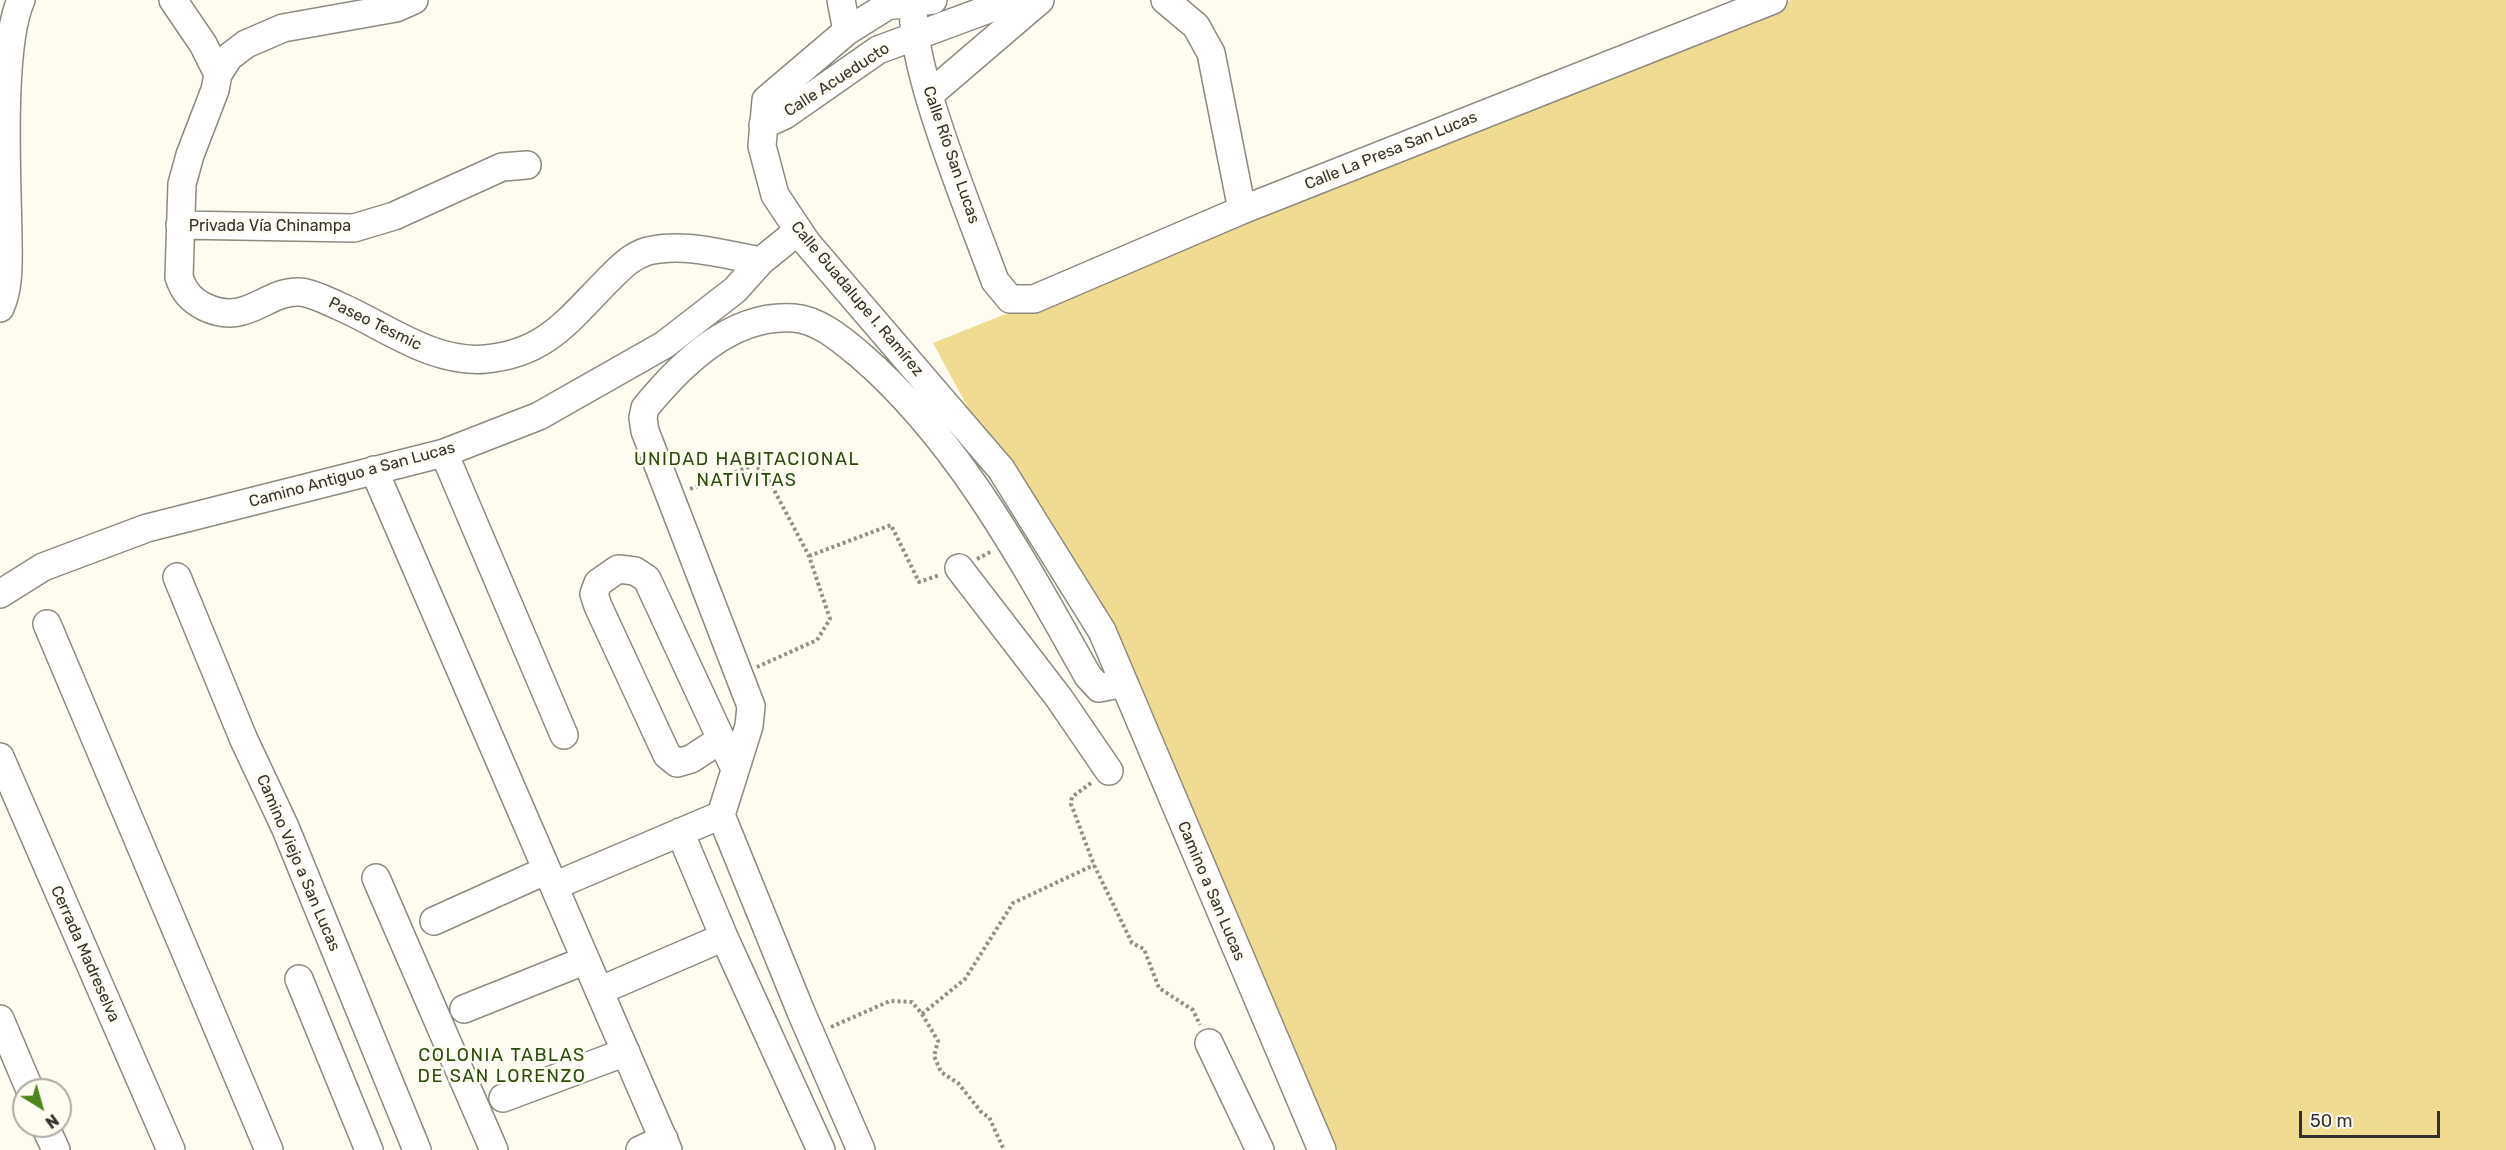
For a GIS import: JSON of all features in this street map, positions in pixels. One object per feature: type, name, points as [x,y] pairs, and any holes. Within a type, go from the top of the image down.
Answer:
[{"type":"street","points":[[0,308],[4,300],[8,267],[4,203],[5,82],[12,15],[21,0]]},
{"type":"street","points":[[173,0],[203,44],[218,74]]},
{"type":"street","points":[[218,74],[229,57],[246,44],[283,28],[396,8],[414,0]]},
{"type":"street","points":[[841,0],[848,31]]},
{"type":"street","name":"Calle Acueducto","points":[[763,125],[785,115],[878,50],[1013,0]]},
{"type":"street","points":[[929,95],[1040,0]]},
{"type":"street","points":[[1165,0],[1196,26],[1211,53],[1242,210]]},
{"type":"street","name":"Calle La Presa San Lucas","points":[[1011,299],[1034,299],[1242,210],[1773,0]]},
{"type":"street","name":"Calle Guadalupe I. Ramírez","points":[[921,1],[879,3],[766,100],[762,146],[775,195],[798,231],[1001,469],[1102,631]]},
{"type":"street","name":"Calle Río San Lucas","points":[[921,1],[915,35],[929,95],[995,281],[1011,299]]},
{"type":"street","points":[[820,54],[835,78]]},
{"type":"street","name":"Paseo Tesmic","points":[[218,74],[215,90],[190,155],[182,184],[179,277],[183,289],[194,301],[215,312],[234,313],[251,309],[299,292],[350,311],[430,351],[484,359],[512,355],[557,334],[630,258],[649,251],[681,248],[761,261]]},
{"type":"street","name":"Privada Vía Chinampa","points":[[180,225],[354,228],[394,216],[502,167],[527,165]]},
{"type":"street","name":"Camino Antiguo a San Lucas","points":[[0,594],[43,567],[147,528],[444,453],[539,416],[664,345],[735,290],[761,261],[798,231]]},
{"type":"street","points":[[861,1150],[721,815],[749,726],[751,706],[645,431],[643,418],[645,408],[693,358],[737,327],[781,318],[796,318],[838,336],[887,378],[959,464],[1000,525],[1088,676],[1111,686]]},
{"type":"street","points":[[444,453],[564,735]]},
{"type":"street","points":[[374,471],[626,1052],[657,1146]]},
{"type":"street","points":[[959,568],[1059,698],[1109,771]]},
{"type":"street","points":[[720,740],[691,759],[677,763],[667,755],[594,594],[598,583],[618,569],[635,571],[647,579],[735,769]]},
{"type":"street","name":"Camino Viejo a San Lucas","points":[[177,577],[244,740],[285,827],[417,1150]]},
{"type":"street","points":[[47,624],[269,1150]]},
{"type":"street","name":"Camino a San Lucas","points":[[1102,631],[1111,686],[1322,1150]]},
{"type":"street","points":[[1059,698],[1111,686]]},
{"type":"street","name":"Cerrada Madreselva","points":[[0,757],[171,1150]]},
{"type":"street","points":[[434,921],[721,815]]},
{"type":"street","points":[[680,832],[724,937],[821,1150]]},
{"type":"street","points":[[376,878],[494,1150]]},
{"type":"street","points":[[599,991],[724,937]]},
{"type":"street","points":[[465,1009],[586,960]]},
{"type":"street","points":[[299,979],[369,1150]]},
{"type":"street","points":[[0,1019],[25,1078]]},
{"type":"street","points":[[1209,1043],[1260,1150]]},
{"type":"street","points":[[503,1098],[626,1052]]},
{"type":"path","points":[[670,497],[754,465],[765,473],[809,556],[830,619],[816,640],[740,675]]},
{"type":"path","points":[[809,556],[891,525],[919,582],[959,568]]},
{"type":"path","points":[[1109,771],[1072,797],[1071,804],[1094,866],[1132,943],[1144,949],[1159,988],[1193,1010],[1209,1043]]},
{"type":"path","points":[[922,1014],[965,979],[1013,903],[1094,866]]},
{"type":"path","points":[[811,1035],[890,1001],[912,1002],[938,1041],[934,1056],[941,1072],[958,1083],[982,1113],[989,1117],[1004,1150]]},
{"type":"shaded area","points":[[1791,0],[2506,0],[2506,1150],[1338,1150],[1103,631],[1001,469],[933,343]]},
{"type":"district","name":"UNIDAD HABITACIONAL NATIVITAS","points":[[747,470]]},
{"type":"district","name":"COLONIA TABLAS DE SAN LORENZO","points":[[502,1066]]}]
